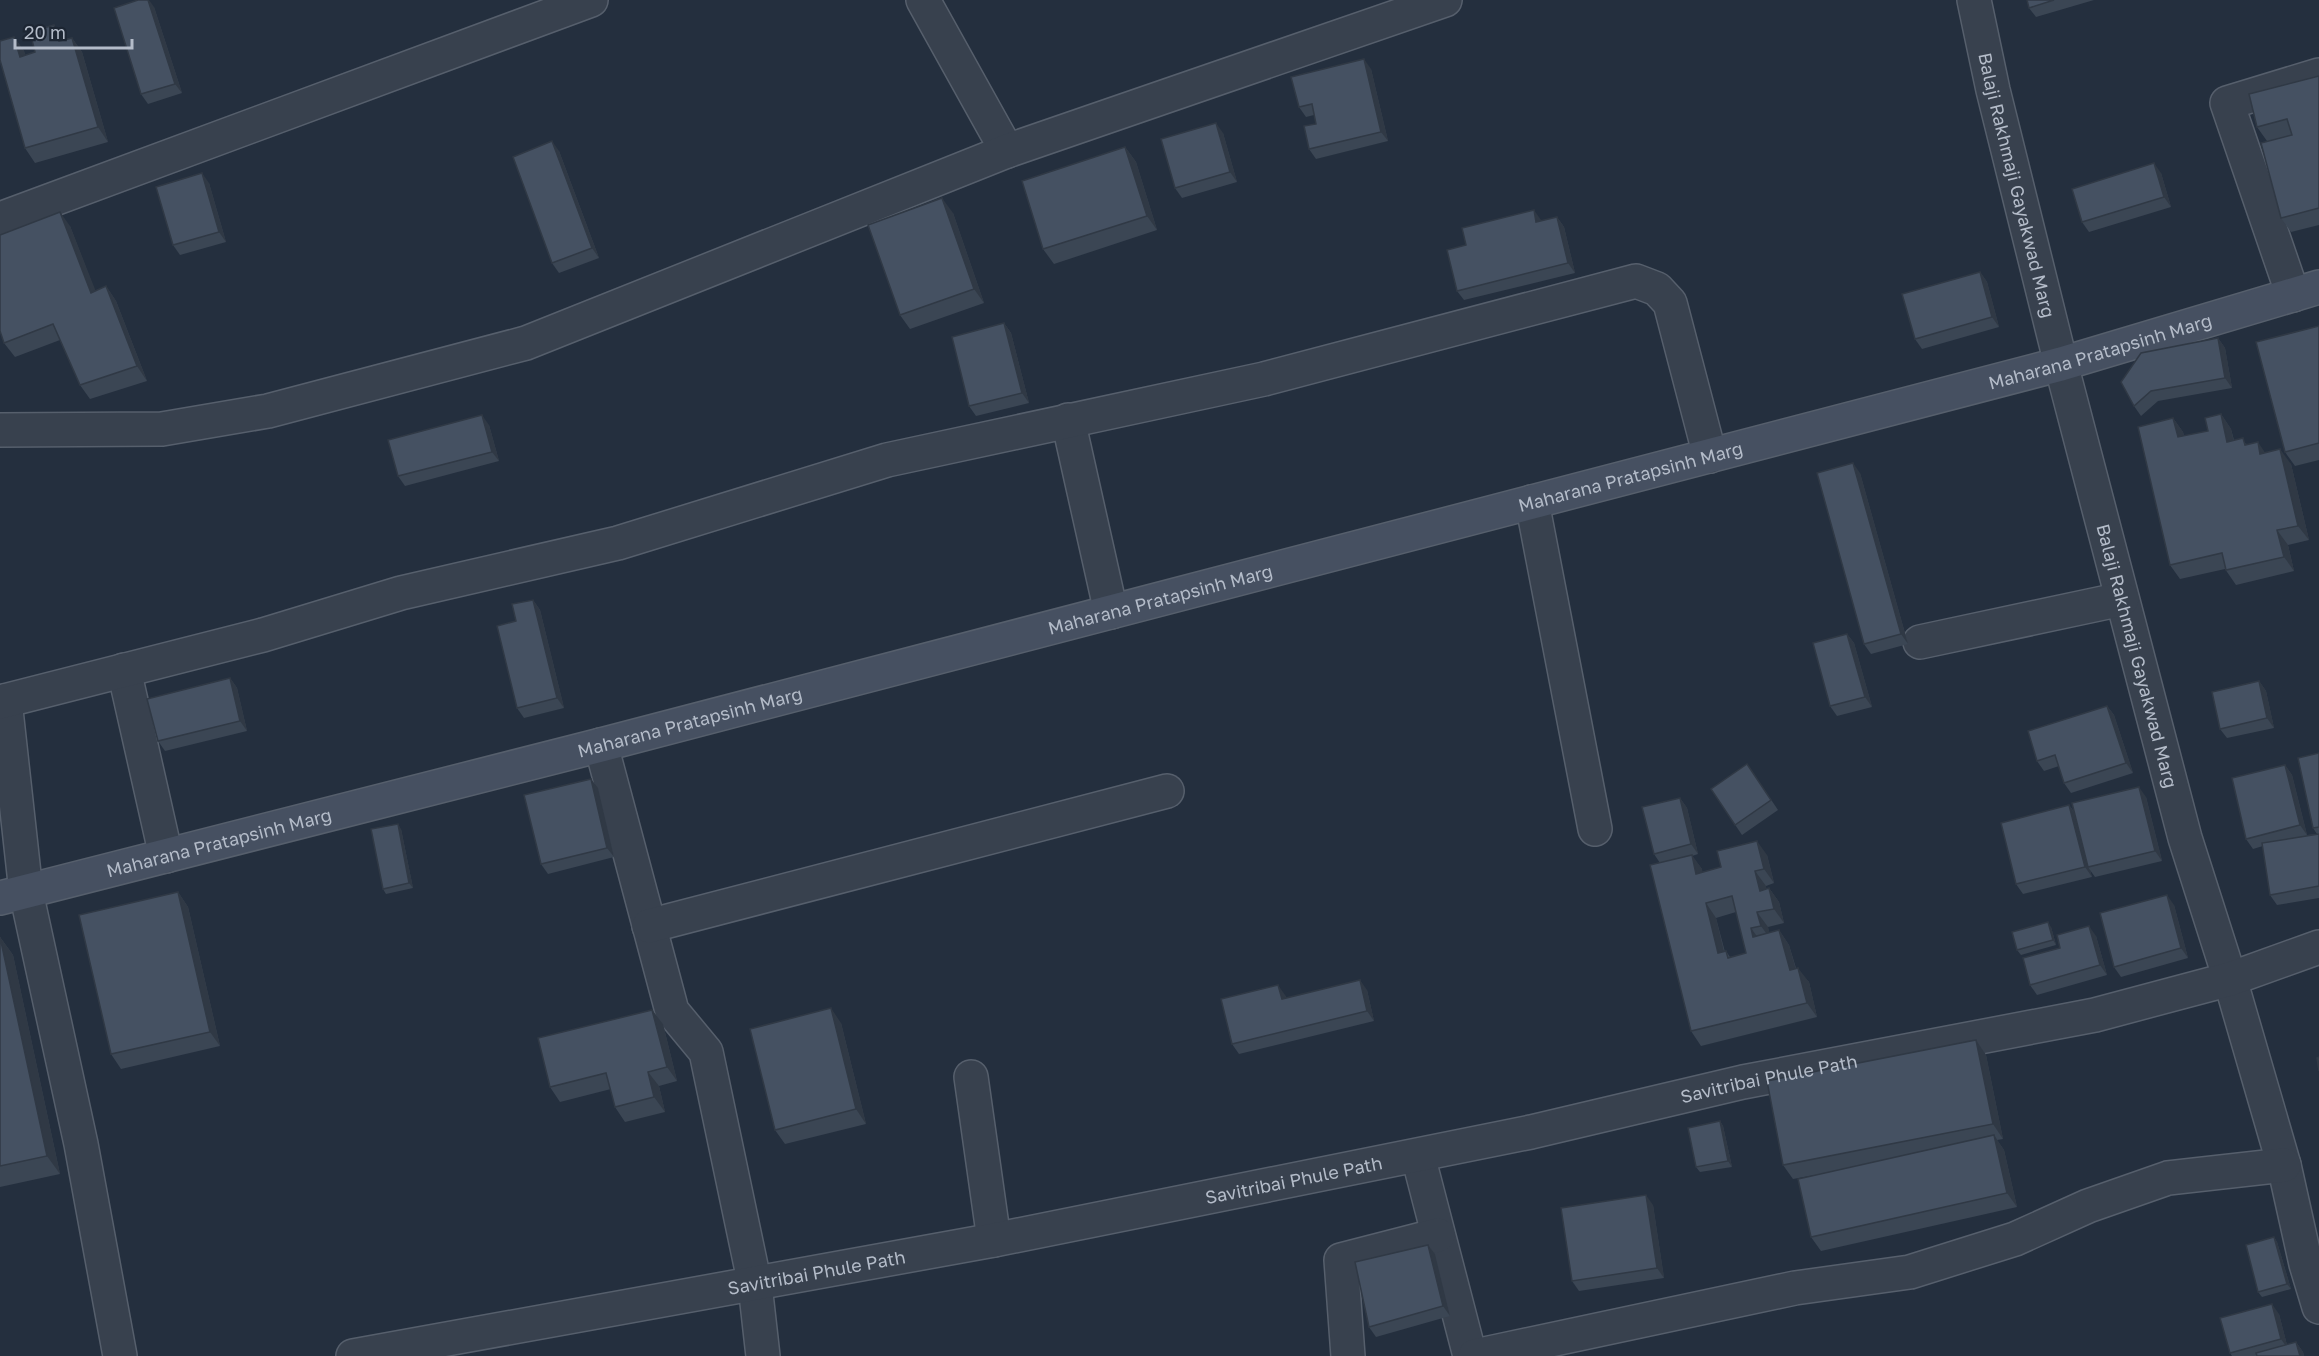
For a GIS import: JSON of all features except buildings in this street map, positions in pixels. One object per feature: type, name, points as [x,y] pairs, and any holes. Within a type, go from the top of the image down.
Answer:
[{"type":"street","points":[[0,219],[591,0]]},
{"type":"street","points":[[923,0],[1007,152]]},
{"type":"street","points":[[0,430],[162,429],[256,413],[526,343],[1007,152],[1445,0]]},
{"type":"street","name":"Balaji Rakhmaji Gayakwad Marg","points":[[1974,0],[1993,90],[2061,364],[2185,838],[2230,980],[2284,1165],[2306,1264],[2319,1306]]},
{"type":"street","points":[[2306,291],[2228,103],[2319,75]]},
{"type":"street","points":[[120,1356],[81,1144],[13,895],[2,702],[263,634],[400,593],[618,543],[887,460],[1264,379],[1636,281],[1657,289],[1670,303],[1710,456]]},
{"type":"street","name":"Maharana Pratapsinh Marg","points":[[13,895],[601,745],[2061,364],[2306,291]]},
{"type":"street","points":[[1068,420],[1111,612]]},
{"type":"street","points":[[1532,502],[1595,829]]},
{"type":"street","points":[[1920,642],[2122,599]]},
{"type":"street","points":[[124,670],[166,856]]},
{"type":"street","points":[[601,745],[672,1011],[706,1052],[755,1285],[763,1356]]},
{"type":"street","points":[[649,926],[1167,791]]},
{"type":"street","name":"Savitribai Phule Path","points":[[353,1356],[395,1352],[994,1240],[1418,1156],[1743,1082],[2095,1015],[2230,980],[2319,946]]},
{"type":"street","points":[[971,1077],[994,1240]]},
{"type":"street","points":[[1418,1156],[1470,1356]]},
{"type":"street","points":[[1475,1356],[1795,1288],[1910,1272],[2015,1239],[2088,1206],[2168,1178],[2284,1165]]},
{"type":"street","points":[[1348,1356],[1341,1260],[1438,1235]]}]
